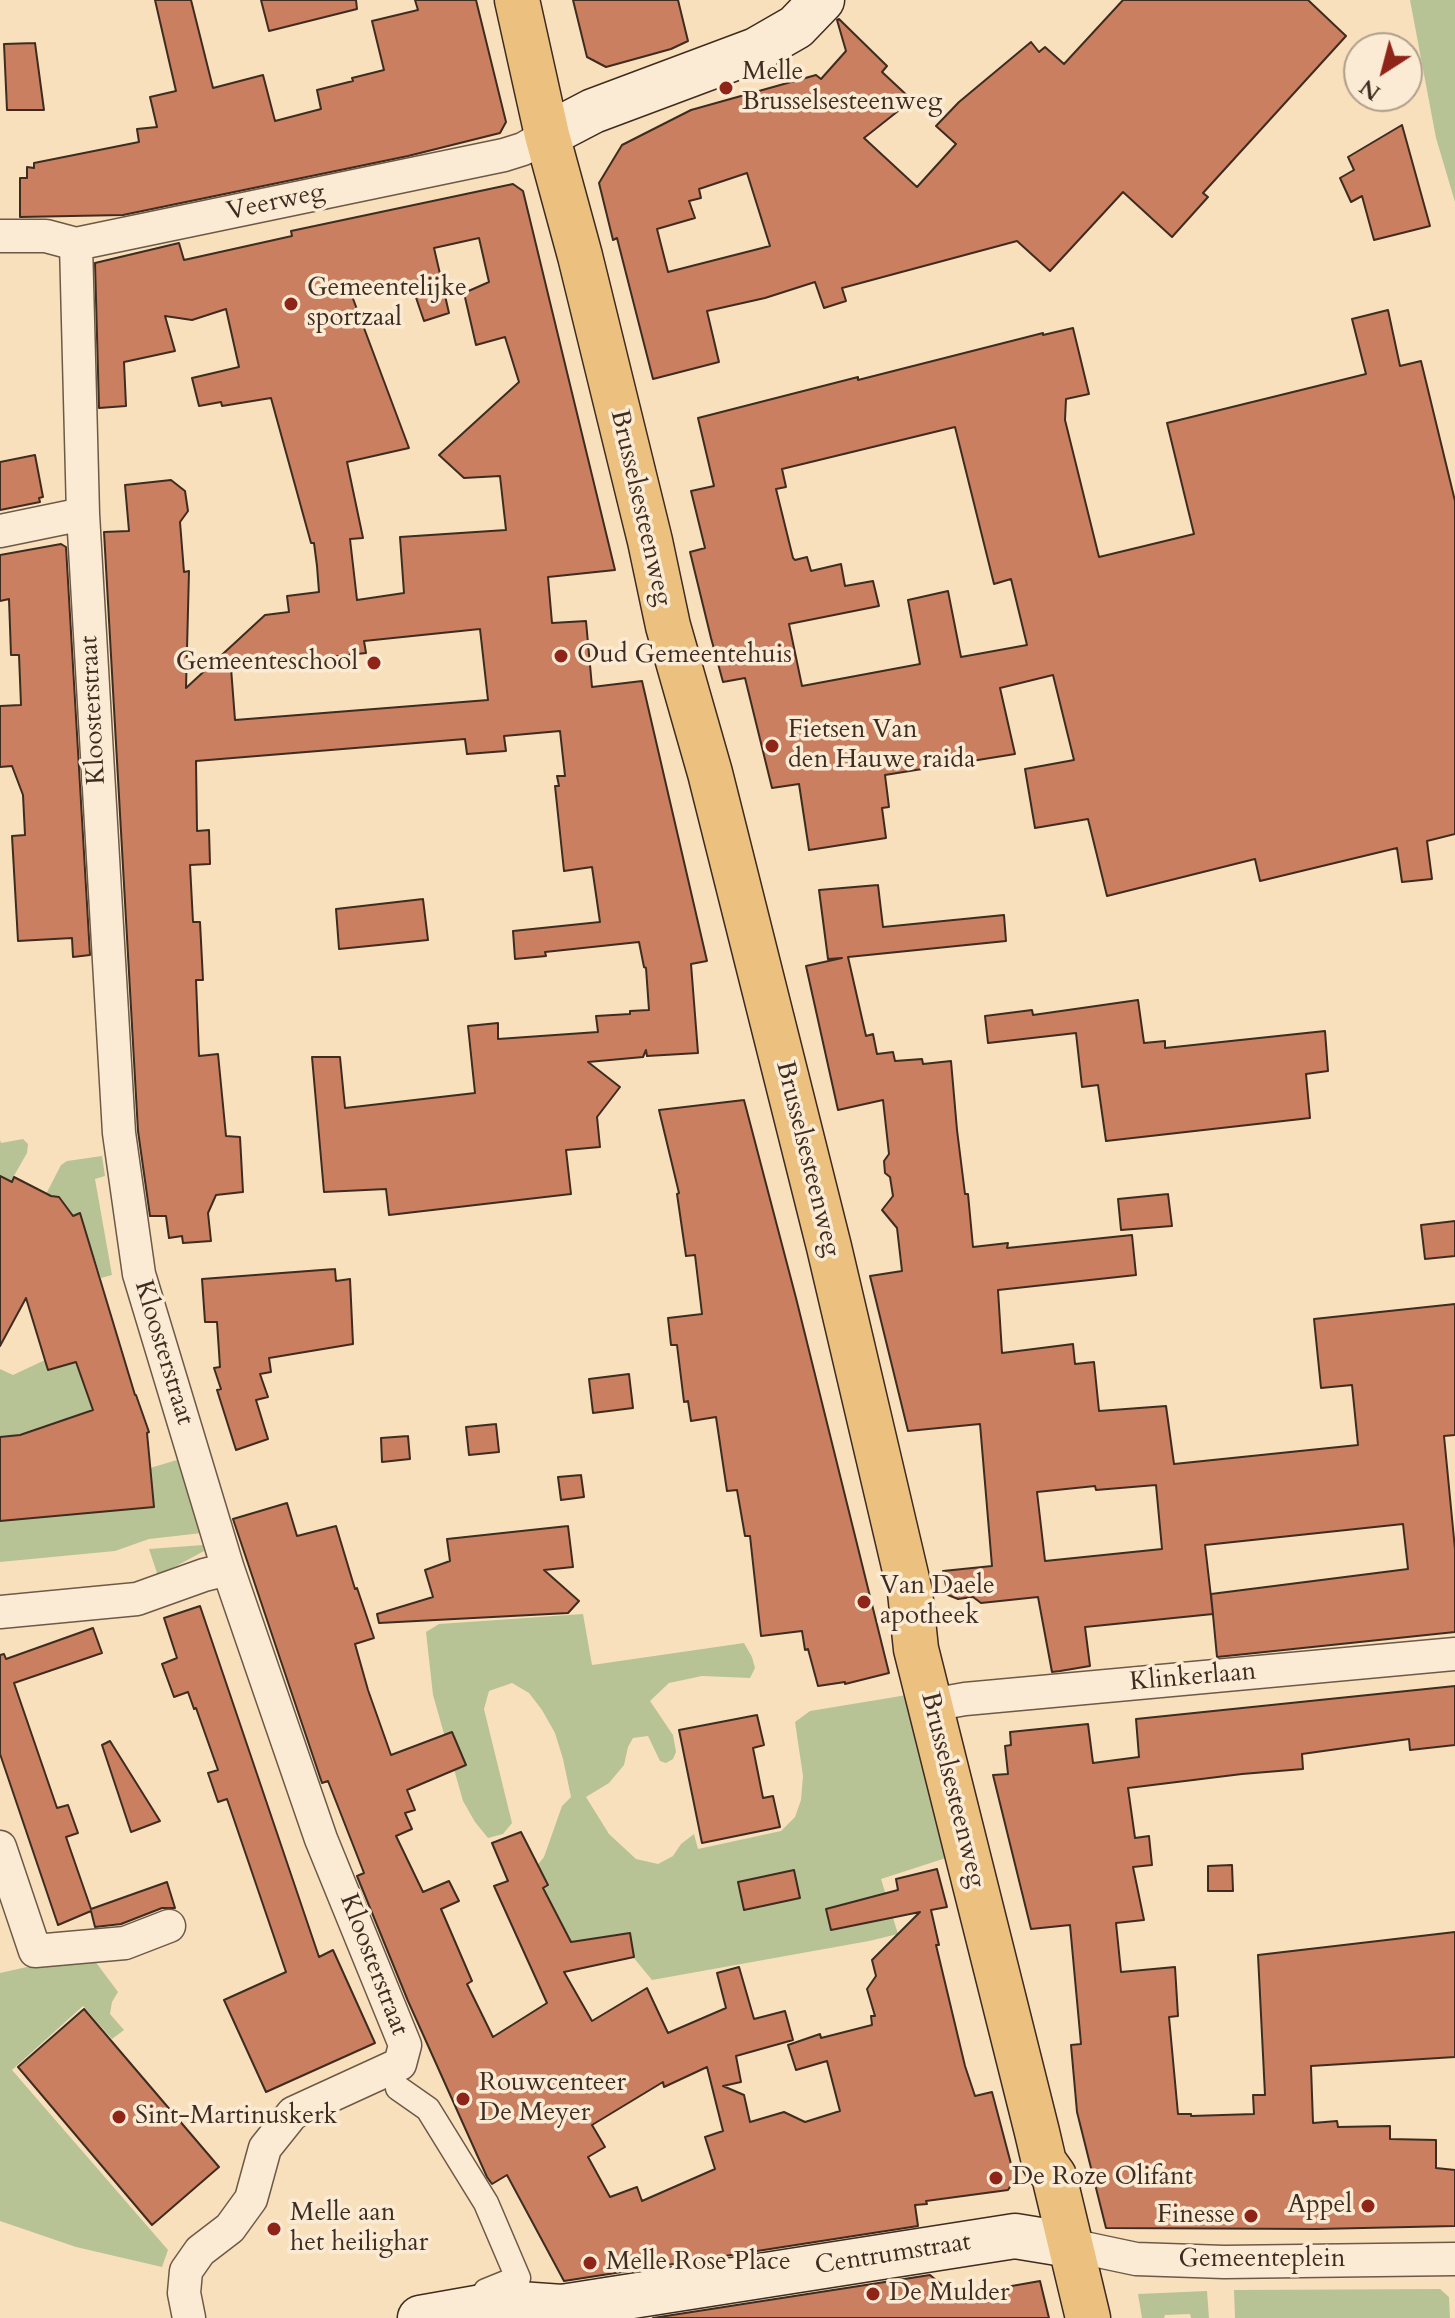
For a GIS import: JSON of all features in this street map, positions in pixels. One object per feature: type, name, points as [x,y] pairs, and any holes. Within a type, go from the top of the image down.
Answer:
[{"type":"main road","name":"Brusselsesteenweg","points":[[517,0],[547,135],[580,256],[668,626],[710,773],[829,1247],[908,1579],[916,1649],[1044,2162],[1054,2176],[1088,2318]]},
{"type":"main road","points":[[547,135],[593,111],[756,50],[796,27],[822,0]]},
{"type":"main road","name":"Centrumstraat","points":[[420,2318],[505,2303],[562,2307],[1015,2236],[1070,2245]]},
{"type":"street","name":"Veerweg","points":[[0,236],[46,236],[76,244],[504,155],[523,149],[547,135]]},
{"type":"street","name":"Kloosterstraat","points":[[76,244],[83,514],[120,1144],[139,1274],[228,1569],[321,1839],[405,2045],[400,2064],[293,2113],[265,2148],[251,2199],[230,2228],[200,2251],[186,2271],[184,2293],[188,2315]]},
{"type":"street","points":[[0,531],[83,514]]},
{"type":"street","points":[[0,1612],[137,1599],[228,1569]]},
{"type":"street","name":"Klinkerlaan","points":[[931,1705],[981,1697],[1455,1654]]},
{"type":"street","points":[[0,1847],[35,1951],[125,1943],[169,1926]]},
{"type":"street","points":[[398,2088],[428,2109],[486,2203],[518,2278],[514,2305]]},
{"type":"street","name":"Gemeenteplein","points":[[1070,2245],[1136,2259],[1224,2262],[1455,2259]]},
{"type":"green space","points":[[1410,0],[1455,0],[1455,202],[1436,138],[1423,69],[1423,32],[1416,32]]},
{"type":"green space","points":[[23,1139],[28,1144],[27,1153],[11,1181],[0,1176],[0,1140],[1,1143]]},
{"type":"green space","points":[[102,1156],[105,1176],[95,1179],[112,1275],[101,1278],[80,1214],[69,1217],[62,1199],[45,1196],[61,1165],[67,1161]]},
{"type":"green space","points":[[45,1360],[48,1370],[76,1362],[105,1405],[20,1435],[0,1437],[0,1369],[13,1375]]},
{"type":"green space","points":[[177,1460],[202,1533],[149,1539],[115,1551],[0,1562],[0,1521],[153,1507],[150,1468]]},
{"type":"green space","points":[[203,1545],[204,1551],[158,1576],[149,1549]]},
{"type":"green space","points":[[583,1614],[592,1665],[744,1643],[755,1668],[750,1678],[702,1676],[669,1683],[650,1701],[673,1735],[676,1752],[673,1759],[666,1763],[660,1761],[648,1736],[633,1738],[624,1765],[609,1783],[586,1797],[609,1834],[636,1859],[658,1864],[673,1856],[681,1844],[694,1834],[698,1849],[781,1831],[795,1817],[801,1800],[803,1776],[795,1722],[810,1711],[907,1695],[949,1857],[881,1879],[898,1934],[652,1980],[633,1957],[564,1970],[531,1873],[544,1857],[562,1806],[571,1797],[555,1733],[529,1693],[512,1683],[489,1691],[484,1709],[512,1823],[503,1834],[488,1838],[463,1801],[433,1695],[426,1632],[439,1624]]},
{"type":"green space","points":[[89,1953],[118,1992],[110,2014],[124,2030],[112,2039],[83,2006],[12,2070],[168,2250],[162,2267],[76,2247],[0,2221],[0,1973]]},
{"type":"green space","points":[[1440,2289],[1449,2297],[1450,2318],[1235,2318],[1234,2290]]},
{"type":"green space","points":[[1207,2291],[1209,2318],[1191,2318],[1190,2314],[1142,2318],[1138,2294]]},
{"type":"building","points":[[155,0],[191,0],[213,88],[263,75],[275,121],[321,109],[317,90],[384,70],[372,21],[418,10],[415,0],[476,0],[506,122],[500,133],[408,156],[123,215],[20,217],[20,178],[27,178],[27,167],[34,168],[34,163],[139,142],[137,129],[157,127],[150,97],[176,91]]},
{"type":"building","points":[[261,0],[356,0],[357,9],[269,31]]},
{"type":"building","points":[[573,0],[678,0],[688,41],[671,49],[606,67],[587,57]]},
{"type":"building","points":[[1123,0],[1308,0],[1343,33],[1343,39],[1203,193],[1208,197],[1172,237],[1123,192],[1050,271],[1017,241],[842,288],[846,301],[824,308],[815,282],[765,298],[707,311],[719,362],[653,379],[617,238],[613,240],[599,183],[622,145],[691,110],[816,75],[821,79],[846,51],[839,19],[887,66],[882,72],[912,100],[864,138],[917,187],[956,144],[936,126],[959,102],[1031,42],[1039,52],[1045,47],[1064,64]],"holes":[[[747,173],[770,246],[668,272],[657,229],[695,218],[689,201],[701,198],[699,189]]]},
{"type":"building","points":[[35,43],[44,110],[7,110],[4,44]]},
{"type":"building","points":[[1402,125],[1430,226],[1374,240],[1362,196],[1351,202],[1340,178],[1354,170],[1348,157]]},
{"type":"building","points":[[513,184],[523,191],[615,570],[548,577],[552,623],[586,621],[592,687],[642,681],[707,961],[691,964],[698,1053],[647,1056],[646,1050],[643,1057],[588,1062],[620,1087],[597,1117],[600,1147],[566,1150],[571,1194],[389,1215],[386,1189],[324,1192],[312,1057],[340,1057],[345,1108],[475,1093],[468,1026],[498,1023],[498,1039],[598,1032],[596,1016],[649,1010],[646,968],[639,942],[545,952],[546,956],[515,959],[513,931],[600,922],[592,867],[564,871],[555,786],[559,786],[557,776],[565,776],[560,731],[504,736],[506,751],[467,754],[465,739],[196,761],[197,831],[209,830],[210,864],[190,865],[193,922],[200,922],[203,980],[196,980],[199,1056],[218,1054],[226,1136],[240,1137],[243,1192],[216,1195],[208,1213],[211,1241],[183,1243],[182,1236],[169,1238],[166,1216],[150,1216],[138,1131],[104,532],[129,531],[125,485],[171,480],[185,491],[188,511],[180,522],[184,572],[189,571],[186,688],[265,615],[289,612],[287,596],[319,592],[317,566],[314,543],[311,543],[271,398],[222,406],[221,402],[199,406],[192,378],[239,367],[226,309],[192,320],[165,316],[175,351],[124,362],[126,406],[99,408],[95,263],[179,243],[184,260],[292,236],[291,231]],"holes":[[[479,238],[489,282],[464,293],[476,345],[505,337],[519,382],[439,455],[464,478],[500,476],[506,530],[400,537],[404,593],[357,600],[350,539],[363,538],[347,462],[409,448],[352,296],[411,283],[424,321],[449,313],[434,248]],[[480,629],[488,700],[235,720],[231,668],[366,653],[364,641]]]},
{"type":"building","points":[[1388,310],[1400,366],[1421,361],[1455,501],[1455,834],[1427,841],[1432,879],[1402,882],[1397,848],[1260,881],[1255,859],[1107,896],[1088,819],[1035,828],[1025,769],[1074,760],[1053,675],[1000,688],[1015,754],[885,775],[889,807],[882,808],[886,838],[809,850],[799,784],[772,788],[745,678],[723,682],[711,638],[690,552],[705,548],[691,491],[714,486],[698,418],[858,377],[858,380],[1073,328],[1089,394],[1066,399],[1065,420],[1099,557],[1194,534],[1167,423],[1366,374],[1352,319]],"holes":[[[955,427],[994,584],[1011,579],[1027,645],[961,657],[948,591],[908,600],[920,664],[802,686],[789,624],[879,606],[873,581],[845,586],[841,564],[811,571],[807,557],[793,558],[776,489],[786,487],[782,469]]]},
{"type":"building","points":[[35,455],[43,497],[39,498],[40,502],[0,510],[0,462]]},
{"type":"building","points":[[61,544],[66,547],[90,955],[73,957],[72,938],[18,941],[12,836],[25,835],[23,795],[12,766],[0,767],[0,706],[21,705],[19,655],[11,655],[9,599],[0,601],[0,555]]},
{"type":"building","points":[[878,885],[883,927],[1004,915],[1006,941],[848,957],[866,1036],[873,1034],[877,1054],[893,1052],[895,1061],[922,1059],[923,1064],[951,1061],[973,1247],[1008,1243],[1007,1248],[1132,1235],[1136,1275],[998,1290],[1002,1353],[1073,1344],[1075,1364],[1094,1362],[1099,1411],[1166,1406],[1174,1464],[1358,1445],[1352,1385],[1321,1388],[1314,1319],[1455,1304],[1455,1435],[1444,1436],[1455,1549],[1455,1632],[1217,1657],[1213,1614],[1085,1627],[1090,1666],[1052,1672],[1038,1597],[981,1603],[973,1597],[958,1599],[948,1595],[943,1571],[992,1566],[980,1424],[908,1431],[870,1276],[902,1271],[897,1228],[882,1210],[893,1196],[890,1177],[885,1173],[884,1161],[889,1154],[883,1100],[838,1110],[806,966],[842,958],[828,959],[819,890]],"holes":[[[1156,1485],[1162,1549],[1045,1561],[1037,1492],[1095,1486],[1096,1490]],[[1403,1524],[1408,1569],[1211,1594],[1212,1609],[1205,1545]]]},
{"type":"building","points":[[423,899],[428,940],[339,949],[336,909]]},
{"type":"building","points":[[1138,1000],[1144,1043],[1165,1041],[1165,1048],[1325,1031],[1328,1071],[1306,1074],[1310,1118],[1106,1141],[1098,1085],[1082,1087],[1076,1033],[988,1043],[985,1016],[1032,1010],[1033,1015]]},
{"type":"building","points":[[744,1100],[889,1673],[845,1684],[818,1686],[808,1649],[805,1650],[802,1631],[761,1636],[750,1536],[745,1536],[737,1490],[727,1491],[716,1417],[691,1421],[688,1401],[684,1402],[677,1345],[671,1345],[668,1318],[702,1314],[695,1255],[686,1256],[679,1193],[659,1110]]},
{"type":"building","points":[[0,1176],[12,1182],[14,1177],[59,1197],[73,1216],[80,1213],[149,1432],[154,1507],[0,1521],[0,1437],[20,1435],[93,1410],[76,1362],[48,1370],[26,1298],[0,1346]]},
{"type":"building","points":[[1168,1194],[1172,1226],[1121,1230],[1118,1199]]},
{"type":"building","points":[[1455,1221],[1455,1256],[1425,1259],[1421,1225]]},
{"type":"building","points":[[335,1269],[336,1281],[350,1279],[353,1344],[269,1358],[271,1372],[260,1374],[268,1397],[256,1400],[268,1439],[236,1450],[217,1390],[221,1389],[214,1368],[220,1367],[217,1322],[205,1322],[202,1279]]},
{"type":"building","points":[[629,1374],[633,1408],[593,1413],[589,1379]]},
{"type":"building","points":[[496,1424],[499,1452],[469,1455],[466,1427]]},
{"type":"building","points":[[408,1436],[410,1459],[382,1462],[381,1438]]},
{"type":"building","points":[[581,1475],[584,1497],[561,1500],[558,1477]]},
{"type":"building","points":[[287,1503],[297,1536],[336,1526],[374,1638],[355,1644],[391,1755],[452,1732],[466,1765],[407,1790],[415,1810],[405,1813],[412,1829],[396,1836],[423,1892],[449,1881],[459,1901],[441,1909],[472,1981],[467,1984],[493,2037],[547,2003],[494,1886],[508,1881],[492,1843],[521,1832],[548,1885],[543,1888],[571,1942],[630,1933],[634,1957],[564,1972],[592,2021],[647,1988],[668,2033],[726,2008],[717,1973],[739,1967],[754,2019],[785,2011],[793,2040],[736,2056],[741,2082],[723,2086],[744,2095],[750,2122],[784,2112],[805,2122],[840,2111],[827,2061],[796,2070],[788,2045],[820,2034],[821,2038],[872,2025],[871,2016],[875,2016],[867,1989],[876,1976],[872,1960],[920,1912],[831,1930],[826,1909],[898,1890],[896,1879],[937,1869],[947,1907],[931,1910],[939,1945],[936,1945],[975,2096],[992,2092],[1015,2179],[1008,2190],[915,2205],[918,2226],[564,2281],[507,2175],[492,2184],[487,2177],[408,2001],[357,1876],[364,1873],[328,1781],[322,1783],[233,1519]],"holes":[[[707,2067],[723,2131],[705,2137],[715,2169],[642,2201],[637,2187],[610,2197],[588,2157],[605,2147],[592,2125],[663,2082],[664,2087]]]},
{"type":"building","points":[[568,1526],[573,1567],[544,1570],[579,1601],[568,1613],[379,1623],[377,1614],[433,1597],[425,1570],[450,1561],[447,1539]]},
{"type":"building","points":[[200,1606],[319,1957],[333,1950],[375,2043],[266,2092],[224,2000],[286,1972],[227,1799],[218,1802],[208,1773],[218,1770],[196,1708],[188,1692],[174,1697],[162,1664],[177,1658],[164,1618]]},
{"type":"building","points":[[93,1628],[102,1653],[14,1683],[57,1808],[68,1805],[78,1833],[66,1837],[91,1909],[167,1882],[175,1908],[162,1908],[121,1924],[95,1927],[91,1911],[58,1925],[0,1754],[0,1655],[4,1654],[6,1659]]},
{"type":"building","points":[[1455,1686],[1455,1745],[1410,1750],[1409,1739],[1302,1754],[1303,1769],[1128,1788],[1135,1838],[1149,1836],[1152,1865],[1133,1867],[1144,1920],[1116,1923],[1121,1972],[1175,1967],[1178,2016],[1169,2017],[1178,2114],[1191,2116],[1254,2114],[1253,2095],[1265,2095],[1258,1955],[1455,1932],[1455,2057],[1311,2066],[1313,2123],[1337,2121],[1338,2127],[1390,2126],[1390,2139],[1436,2140],[1436,2168],[1455,2170],[1455,2226],[1106,2228],[1077,2112],[1071,2045],[1081,2044],[1070,1925],[1031,1929],[993,1775],[1008,1774],[1005,1746],[1011,1745],[1010,1732],[1088,1724],[1093,1763],[1139,1757],[1136,1719]]},
{"type":"building","points":[[757,1715],[764,1745],[753,1748],[763,1798],[773,1796],[780,1827],[702,1843],[679,1730]]},
{"type":"building","points":[[110,1741],[160,1821],[131,1832],[102,1745]]},
{"type":"building","points":[[1232,1865],[1233,1891],[1208,1891],[1208,1866]]},
{"type":"building","points":[[794,1870],[800,1898],[744,1910],[738,1882]]},
{"type":"building","name":"Sint-Martinuskerk","points":[[84,2009],[219,2167],[152,2225],[18,2067]]},
{"type":"building","points":[[930,2275],[955,2296],[1040,2281],[1049,2318],[653,2318]]},
{"type":"place","name":"Melle Brusselsesteenweg","points":[[726,88]]},
{"type":"place","name":"Gemeentelijke sportzaal","points":[[291,304]]},
{"type":"place","name":"Oud Gemeentehuis","points":[[561,656]]},
{"type":"place","name":"Gemeenteschool","points":[[374,663]]},
{"type":"place","name":"Fietsen Van den Hauwe raida","points":[[772,746]]},
{"type":"place","name":"Van Daele apotheek","points":[[864,1602]]},
{"type":"place","name":"Rouwcenteer De Meyer","points":[[463,2099]]},
{"type":"place","name":"Sint-Martinuskerk","points":[[119,2117]]},
{"type":"place","name":"De Roze Olifant","points":[[996,2178]]},
{"type":"place","name":"Appel","points":[[1368,2206]]},
{"type":"place","name":"Finesse","points":[[1251,2216]]},
{"type":"place","name":"Melle aan het heilighar","points":[[274,2229]]},
{"type":"place","name":"Melle Rose Place","points":[[590,2263]]},
{"type":"place","name":"De Mulder","points":[[873,2294]]}]
